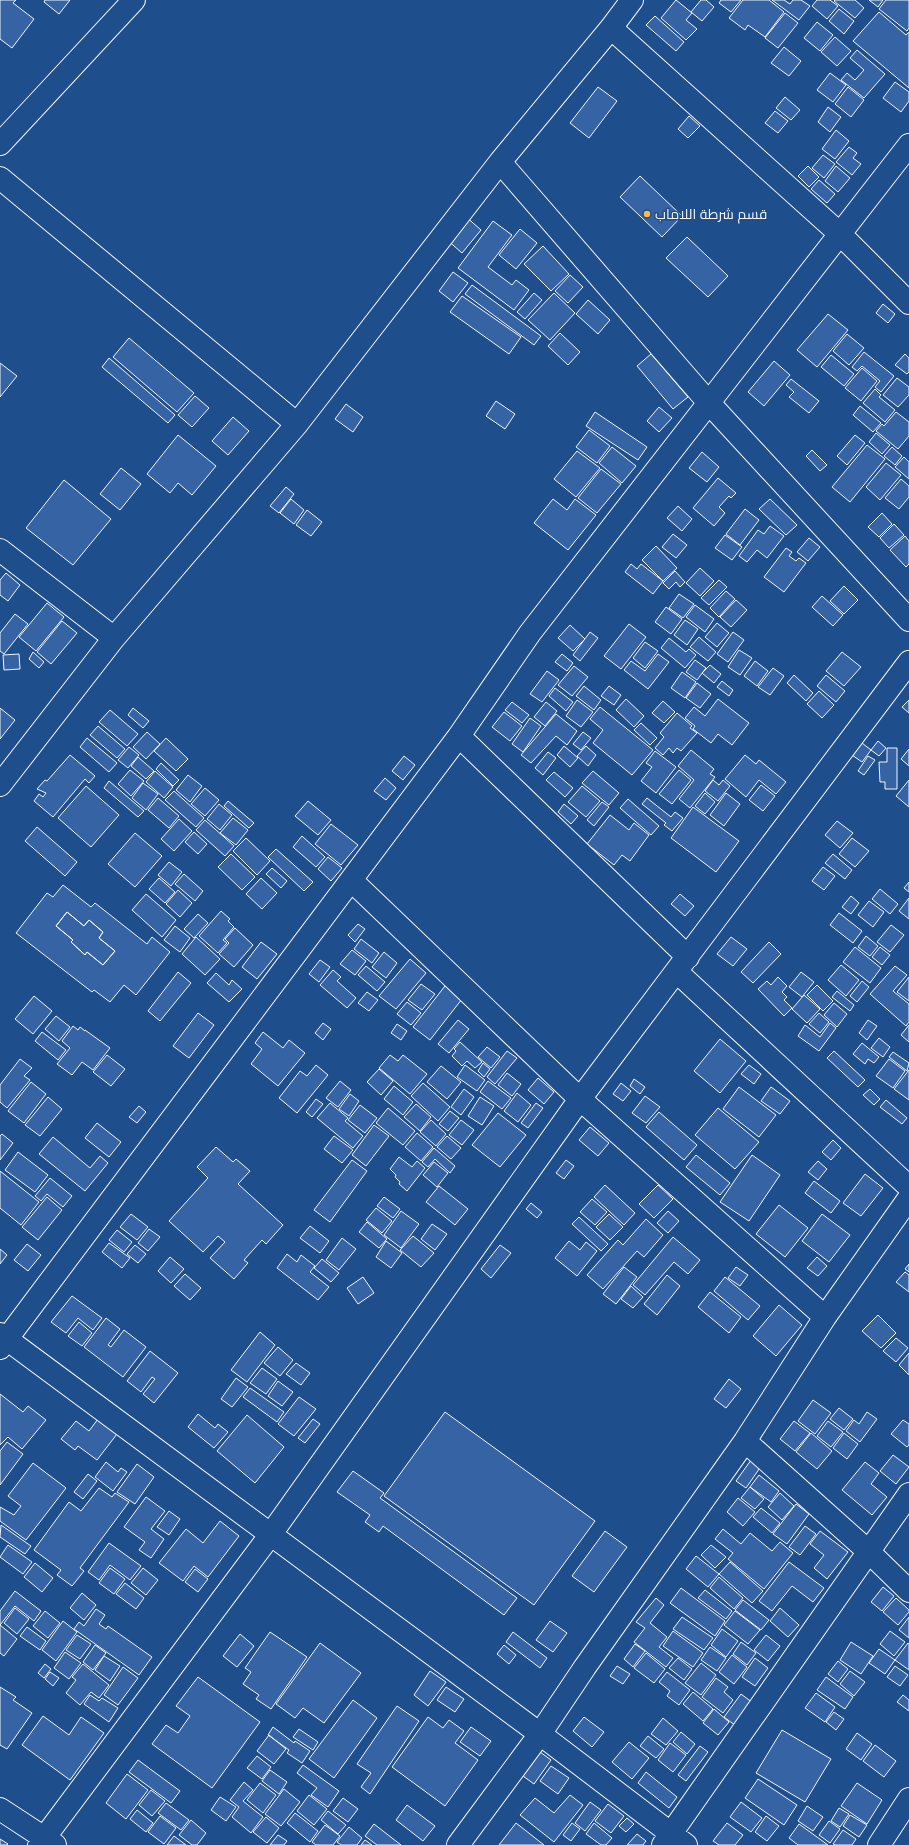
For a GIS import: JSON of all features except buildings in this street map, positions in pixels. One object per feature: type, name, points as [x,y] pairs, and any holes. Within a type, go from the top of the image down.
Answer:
[{"type":"street","points":[[0,144],[134,0]]},
{"type":"street","points":[[0,785],[114,638],[297,424],[500,162],[612,28],[632,0]]},
{"type":"street","points":[[612,28],[840,234],[909,303]]},
{"type":"street","points":[[909,145],[530,633],[459,736],[352,880],[2,1340],[271,1534],[540,1734],[673,1841],[868,1551],[909,1494]]},
{"type":"street","points":[[500,162],[709,403],[909,620]]},
{"type":"street","points":[[0,178],[297,424]]},
{"type":"street","points":[[0,550],[114,638]]},
{"type":"street","points":[[0,1809],[46,1843],[271,1534],[580,1099],[909,662]]},
{"type":"street","points":[[459,736],[683,964],[909,1187]]},
{"type":"street","points":[[352,880],[580,1099],[825,1317]]},
{"type":"street","points":[[458,1845],[540,1734],[585,1667],[744,1441],[825,1317],[909,1198]]},
{"type":"street","points":[[744,1441],[868,1551],[909,1591]]},
{"type":"street","points":[[879,1845],[909,1799]]},
{"type":"place","name":"قسم شرطة اللاماب","points":[[647,214]]}]
